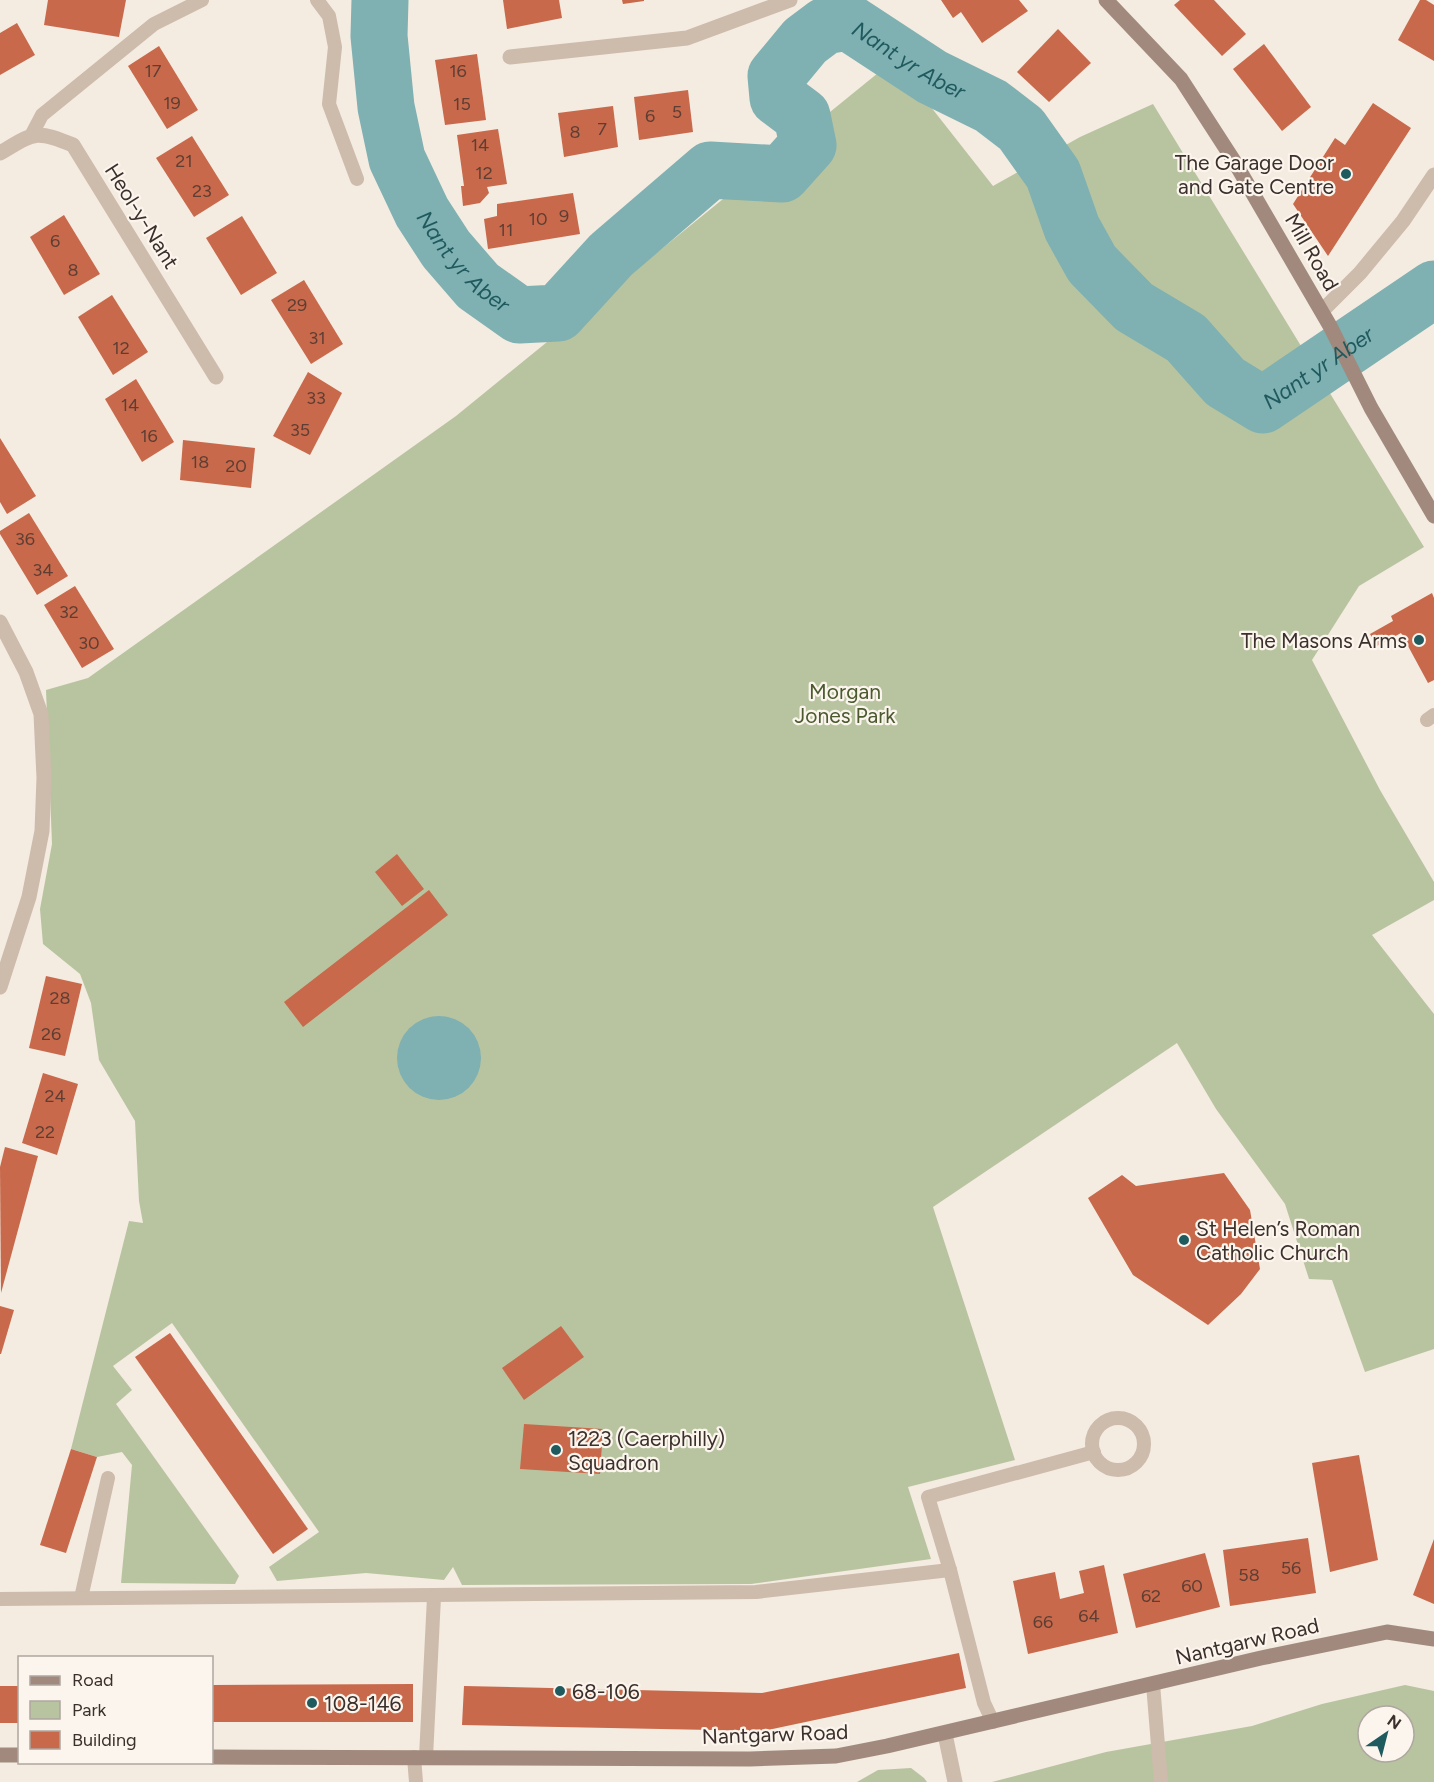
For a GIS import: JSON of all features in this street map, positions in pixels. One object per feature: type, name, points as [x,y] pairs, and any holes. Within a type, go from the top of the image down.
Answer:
[{"type":"main road","name":"Mill Road","points":[[1106,0],[1181,78],[1234,161],[1322,311],[1371,408],[1434,515]]},
{"type":"main road","name":"Nantgarw Road","points":[[213,1756],[750,1759],[836,1756],[945,1734],[1261,1658],[1387,1632],[1434,1639]]},
{"type":"main road","points":[[0,1755],[18,1755]]},
{"type":"street","points":[[510,57],[687,38],[790,0]]},
{"type":"street","points":[[0,153],[32,134]]},
{"type":"street","name":"Heol-y-Nant","points":[[32,134],[53,136],[73,145],[216,377]]},
{"type":"street","points":[[1322,311],[1360,273],[1403,221],[1434,175]]},
{"type":"street","points":[[0,622],[26,672],[41,714],[44,778],[42,831],[29,897],[0,987]]},
{"type":"street","points":[[945,1734],[956,1782]]},
{"type":"lane","points":[[32,134],[42,115],[154,24],[202,0]]},
{"type":"lane","points":[[317,0],[329,16],[335,47],[329,104],[357,179]]},
{"type":"lane","points":[[993,1722],[984,1702],[950,1570],[928,1497],[1094,1452]]},
{"type":"lane","points":[[81,1598],[108,1478]]},
{"type":"lane","points":[[0,1599],[256,1595],[434,1597],[756,1592],[950,1570]]},
{"type":"lane","points":[[416,1782],[434,1597]]},
{"type":"lane","points":[[1153,1684],[1161,1782]]},
{"type":"green space","name":"Morgan Jones Park","points":[[894,60],[993,186],[1080,137],[1153,104],[1424,547],[1359,586],[1312,660],[1380,790],[1434,882],[1434,900],[1372,935],[1434,1014],[1434,1349],[1365,1372],[1332,1280],[1309,1279],[1285,1204],[1216,1109],[1177,1043],[933,1207],[1015,1460],[908,1487],[931,1559],[751,1584],[462,1585],[453,1567],[444,1580],[366,1573],[277,1581],[269,1567],[319,1532],[172,1323],[113,1366],[132,1390],[116,1404],[239,1576],[235,1584],[121,1583],[132,1465],[122,1452],[97,1457],[71,1449],[129,1221],[143,1223],[139,1201],[135,1121],[99,1060],[91,1003],[80,974],[43,944],[40,909],[52,844],[46,690],[88,678],[456,416]]},
{"type":"green space","points":[[1405,1685],[1434,1691],[1434,1782],[992,1782],[1106,1752],[1252,1726],[1322,1704]]},
{"type":"green space","points":[[911,1768],[927,1782],[857,1782],[878,1770]]},
{"type":"water","points":[[439,1016],[455,1019],[469,1028],[478,1042],[481,1058],[478,1074],[469,1088],[455,1097],[439,1100],[423,1097],[409,1088],[400,1074],[397,1058],[400,1042],[409,1028],[423,1019]]},
{"type":"building","points":[[48,0],[126,0],[119,37],[44,25]]},
{"type":"building","points":[[503,0],[559,0],[562,18],[507,29]]},
{"type":"building","points":[[622,0],[644,0],[644,1],[623,4]]},
{"type":"building","points":[[941,0],[1019,0],[1028,11],[982,43],[961,12],[953,18]]},
{"type":"building","points":[[1180,0],[1214,0],[1246,34],[1222,56],[1174,5]]},
{"type":"building","points":[[1420,0],[1426,0],[1434,5],[1434,61],[1398,40]]},
{"type":"building","points":[[17,23],[35,55],[0,75],[0,33]]},
{"type":"building","points":[[1058,29],[1091,63],[1049,102],[1017,72]]},
{"type":"building","points":[[1264,44],[1311,107],[1282,131],[1233,69]]},
{"type":"building","points":[[159,46],[198,110],[167,129],[128,66]]},
{"type":"building","points":[[477,54],[486,120],[445,125],[435,60]]},
{"type":"building","points":[[688,90],[693,132],[639,140],[634,97]]},
{"type":"building","name":"The Garage Door and Gate Centre","points":[[1373,103],[1411,128],[1328,256],[1293,204],[1335,138],[1345,145]]},
{"type":"building","points":[[613,106],[618,147],[564,157],[558,113]]},
{"type":"building","points":[[498,129],[507,184],[487,187],[489,193],[480,203],[463,206],[461,186],[464,186],[457,135]]},
{"type":"building","points":[[192,136],[229,195],[194,217],[156,158]]},
{"type":"building","points":[[573,193],[580,234],[488,249],[484,219],[497,216],[497,204]]},
{"type":"building","points":[[64,215],[100,274],[64,295],[30,237]]},
{"type":"building","points":[[242,216],[277,273],[241,295],[206,238]]},
{"type":"building","points":[[304,280],[343,344],[311,364],[271,300]]},
{"type":"building","points":[[112,295],[148,352],[113,375],[78,317]]},
{"type":"building","points":[[308,372],[342,393],[310,455],[273,436]]},
{"type":"building","points":[[136,379],[174,442],[142,462],[105,399]]},
{"type":"building","points":[[0,438],[36,496],[7,514],[0,502]]},
{"type":"building","points":[[183,440],[255,448],[251,488],[180,480]]},
{"type":"building","points":[[29,513],[68,576],[37,595],[0,534],[0,531]]},
{"type":"building","points":[[75,586],[114,649],[82,668],[44,605]]},
{"type":"building","name":"The Masons Arms","points":[[1432,593],[1434,598],[1434,680],[1428,683],[1401,633],[1377,646],[1370,634],[1393,621],[1391,616]]},
{"type":"building","points":[[397,854],[424,889],[402,906],[375,872]]},
{"type":"building","points":[[429,890],[448,915],[303,1027],[284,1002]]},
{"type":"building","points":[[46,976],[82,984],[65,1056],[29,1048]]},
{"type":"building","points":[[43,1073],[78,1084],[57,1155],[22,1143]]},
{"type":"building","points":[[5,1147],[38,1156],[1,1293],[0,1167]]},
{"type":"building","name":"St Helen’s Roman Catholic Church","points":[[1224,1173],[1250,1210],[1260,1269],[1241,1294],[1208,1325],[1133,1275],[1088,1198],[1122,1175],[1136,1186]]},
{"type":"building","points":[[0,1306],[14,1310],[1,1354],[0,1354]]},
{"type":"building","points":[[561,1326],[584,1357],[524,1400],[502,1368]]},
{"type":"building","points":[[170,1333],[308,1529],[273,1554],[135,1357]]},
{"type":"building","points":[[524,1424],[603,1429],[600,1474],[520,1469]]},
{"type":"building","points":[[71,1449],[97,1457],[66,1553],[40,1545]]},
{"type":"building","points":[[1359,1455],[1378,1560],[1330,1572],[1312,1463]]},
{"type":"building","points":[[1308,1538],[1316,1593],[1230,1606],[1223,1550]]},
{"type":"building","points":[[1434,1539],[1434,1604],[1413,1595]]},
{"type":"building","points":[[1205,1553],[1220,1607],[1136,1628],[1123,1574]]},
{"type":"building","points":[[1104,1565],[1118,1633],[1028,1654],[1013,1581],[1055,1572],[1060,1599],[1084,1593],[1079,1571]]},
{"type":"building","name":"68-106","points":[[959,1653],[966,1688],[763,1731],[462,1725],[464,1686],[762,1693]]},
{"type":"building","name":"108-146","points":[[413,1684],[413,1722],[213,1722],[213,1685]]},
{"type":"building","points":[[0,1686],[18,1686],[18,1723],[0,1723]]},
{"type":"waterway","name":"Nant yr Aber","points":[[380,0],[379,36],[386,107],[397,159],[422,212],[446,249],[478,286],[519,315],[558,313],[611,255],[710,170],[782,174],[808,145],[802,116],[778,98],[776,76],[805,41],[825,26],[848,22],[932,77],[991,106],[1021,129],[1053,174],[1072,228],[1092,264],[1134,307],[1186,338],[1225,382],[1263,405],[1434,289]]},
{"type":"place","name":"The Garage Door and Gate Centre","points":[[1346,174]]},
{"type":"place","name":"The Masons Arms","points":[[1419,640]]},
{"type":"place","name":"St Helen’s Roman Catholic Church","points":[[1184,1240]]},
{"type":"place","name":"1223 (Caerphilly) Squadron","points":[[556,1450]]},
{"type":"place","name":"68-106","points":[[560,1691]]},
{"type":"place","name":"108-146","points":[[312,1703]]}]
